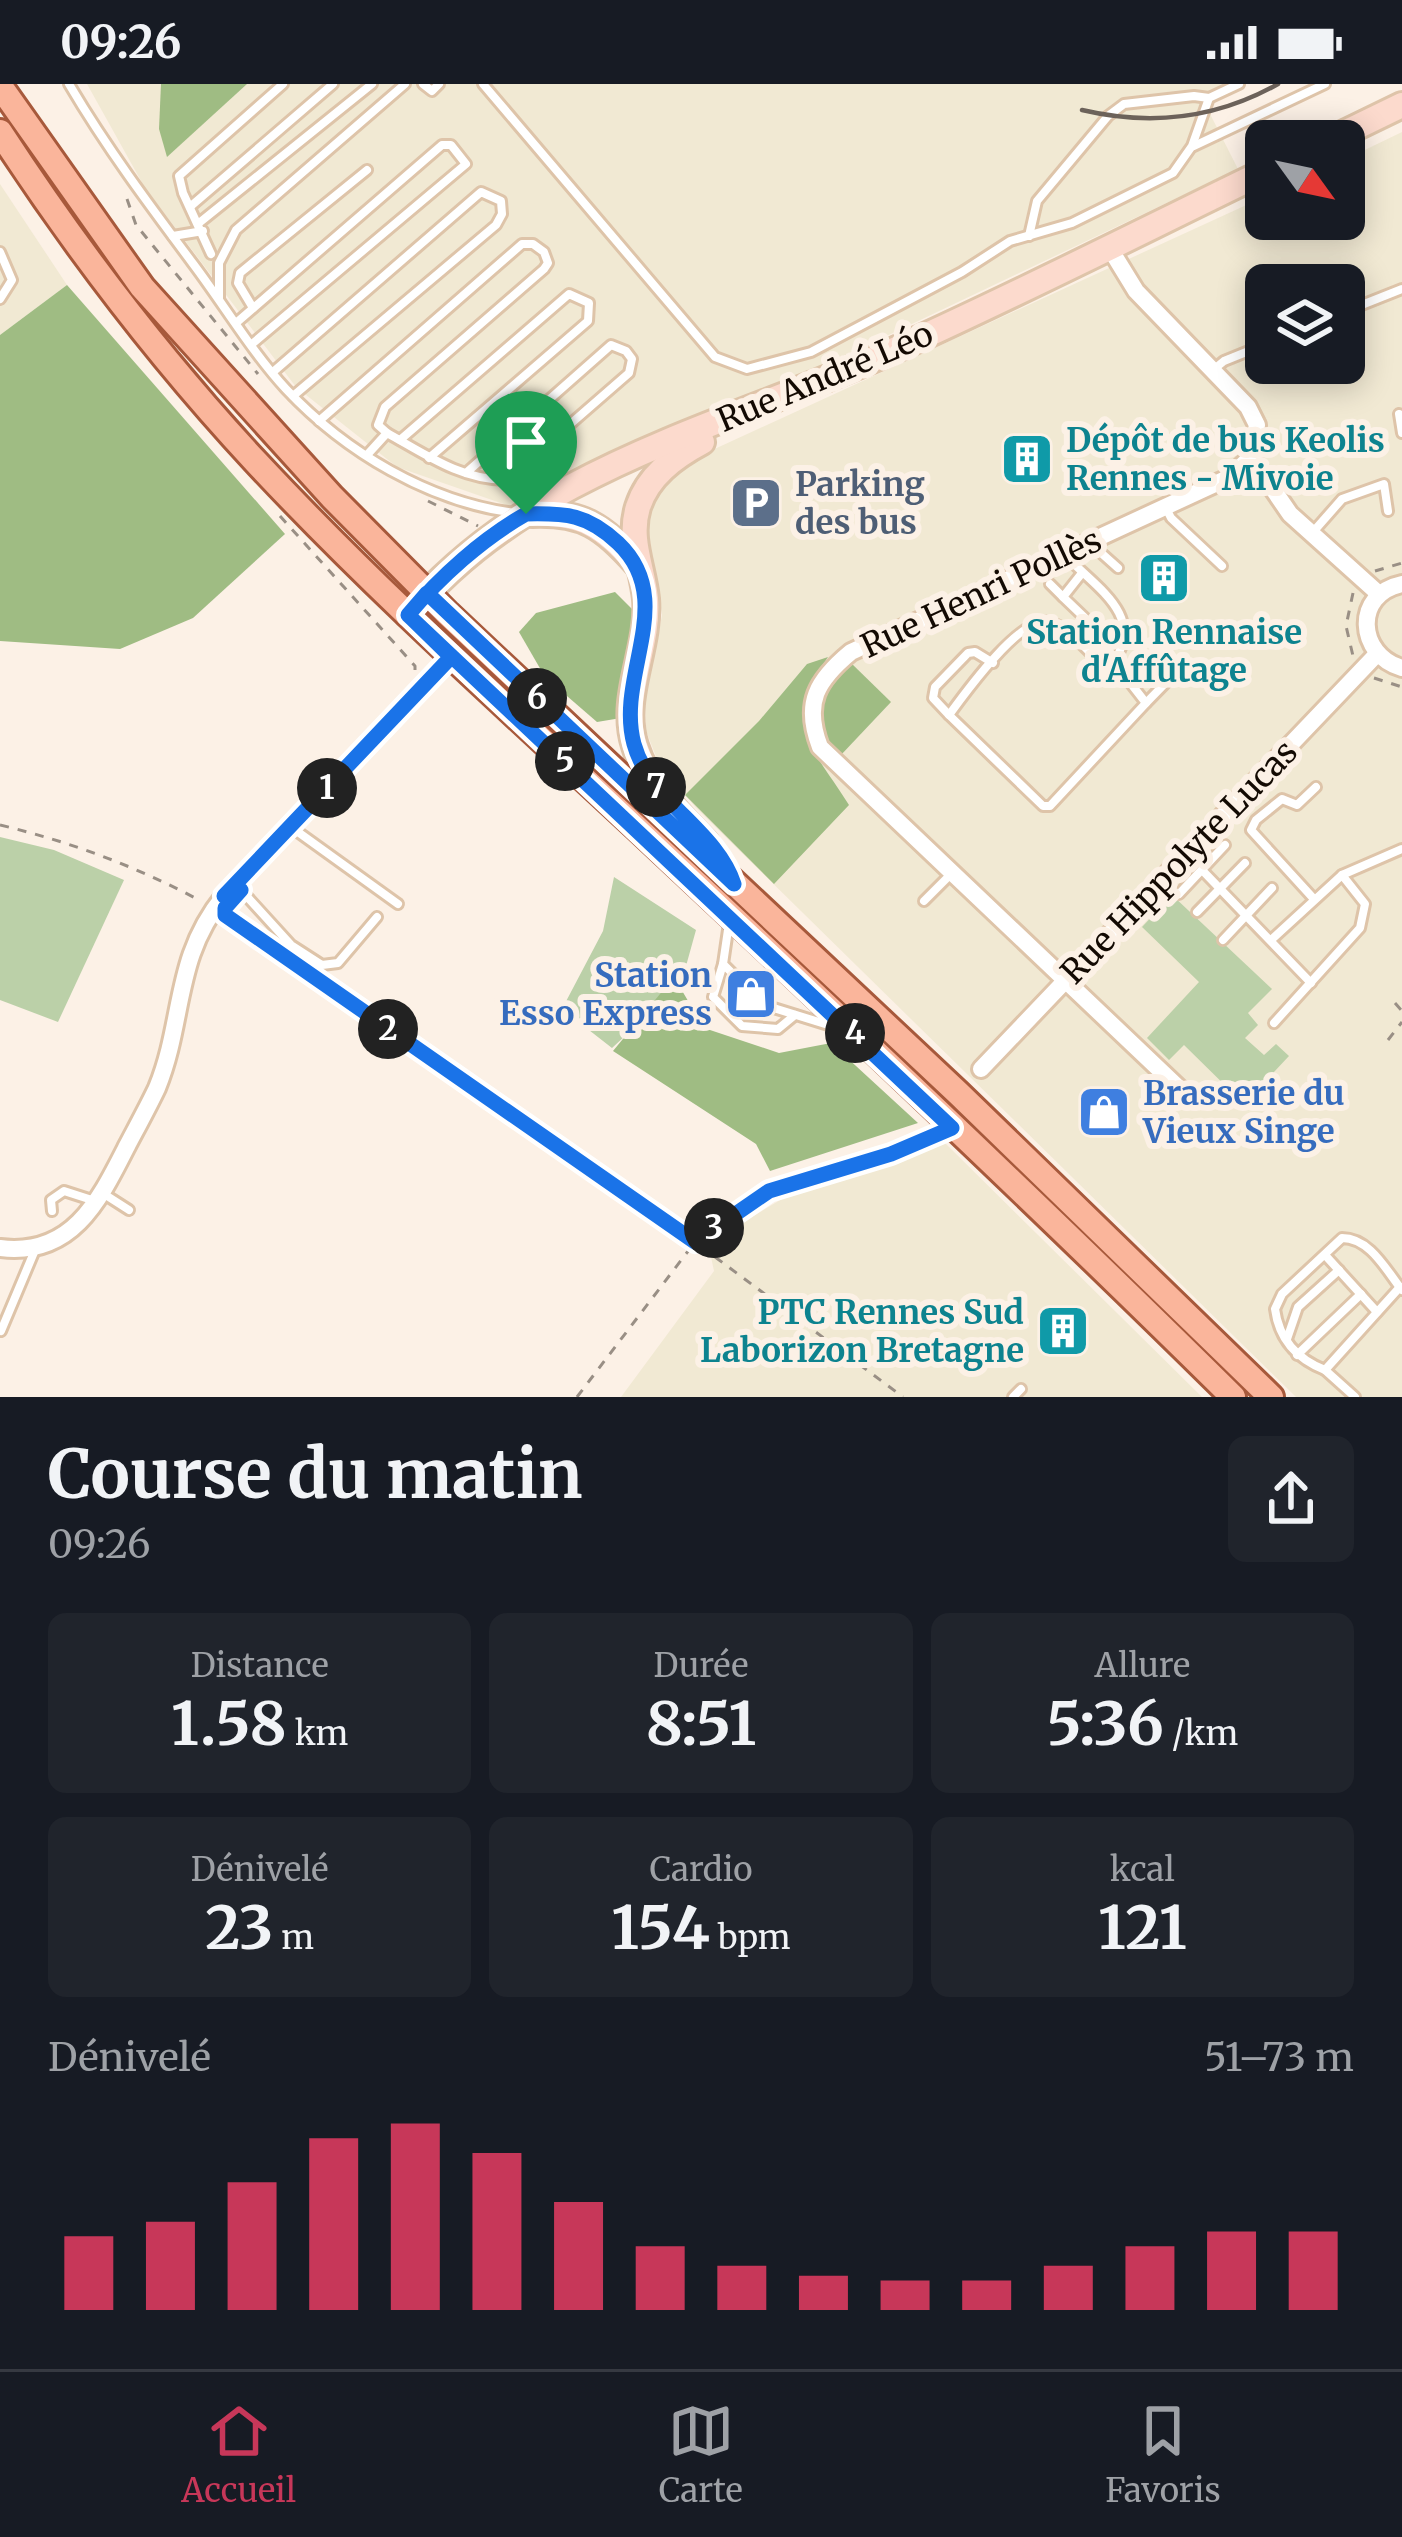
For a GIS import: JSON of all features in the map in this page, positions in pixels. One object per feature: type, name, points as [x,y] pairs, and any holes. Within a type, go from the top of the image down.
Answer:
[{"type":"main road","points":[[0,86],[142,287],[332,497],[1270,1397]]},
{"type":"main road","points":[[0,132],[122,302],[253,459],[451,657],[856,1033],[1233,1397]]},
{"type":"street","points":[[1365,123],[1402,105]]},
{"type":"street","name":"Rue André Léo","points":[[408,615],[503,528],[625,459],[913,341],[1245,181]]},
{"type":"street","points":[[1108,247],[1136,291],[1248,406],[1257,425],[1251,457],[1290,514],[1378,594]]},
{"type":"street","points":[[734,884],[728,866],[645,770],[633,742],[631,696],[646,599],[637,564],[638,507],[653,478],[680,454],[745,413]]},
{"type":"street","name":"Rue Henri Pollès","points":[[1183,1092],[820,747],[812,711],[823,675],[851,652],[1229,477],[1251,457]]},
{"type":"street","points":[[526,514],[569,513],[604,532],[637,564]]},
{"type":"street","points":[[1402,584],[1378,594],[1365,621],[1366,637],[1376,655],[1402,668]]},
{"type":"street","name":"Rue Hippolyte Lucas","points":[[981,1069],[1376,655]]},
{"type":"street","points":[[0,1248],[35,1249],[63,1235],[99,1197],[158,1085],[190,952],[226,898],[451,657]]},
{"type":"lane","points":[[69,84],[171,236],[273,372],[319,421],[431,492],[486,509],[526,514]]},
{"type":"lane","points":[[211,254],[179,183],[183,170],[284,84]]},
{"type":"lane","points":[[191,206],[333,84]]},
{"type":"lane","points":[[171,236],[201,227],[372,84]]},
{"type":"lane","points":[[219,299],[223,250],[236,230],[405,84]]},
{"type":"lane","points":[[423,84],[432,91],[439,84]]},
{"type":"lane","points":[[483,84],[715,357],[733,367],[770,366],[811,352],[962,272],[1001,245],[1072,223],[1173,173],[1192,146],[1209,98]]},
{"type":"lane","points":[[1029,236],[1037,201],[1108,116],[1124,104],[1209,98],[1239,84]]},
{"type":"lane","points":[[1192,146],[1325,84]]},
{"type":"lane","points":[[236,322],[442,145],[451,145],[466,164],[252,344]]},
{"type":"lane","points":[[253,308],[238,284],[240,274],[367,170]]},
{"type":"lane","points":[[273,372],[481,192],[501,200],[502,214],[496,225],[293,396]]},
{"type":"lane","points":[[319,421],[522,244],[533,244],[544,252],[548,263],[544,269],[386,407],[378,425],[429,458],[466,472],[506,480],[629,374],[632,359],[611,345],[466,472]]},
{"type":"lane","points":[[191,261],[223,250]]},
{"type":"lane","points":[[0,253],[12,280],[0,298]]},
{"type":"lane","points":[[1365,304],[1402,289]]},
{"type":"lane","points":[[400,440],[569,295],[589,303],[588,321],[429,458]]},
{"type":"lane","points":[[1212,370],[1245,352]]},
{"type":"lane","points":[[1400,414],[1402,433]]},
{"type":"lane","points":[[367,455],[387,433]]},
{"type":"lane","points":[[1312,533],[1342,499],[1384,484],[1388,512]]},
{"type":"lane","points":[[1165,506],[1222,566]]},
{"type":"lane","points":[[1089,542],[1118,568]]},
{"type":"lane","points":[[1064,554],[1118,609],[1126,625],[1124,646],[1114,662]]},
{"type":"lane","points":[[1063,597],[1082,573]]},
{"type":"lane","points":[[1050,584],[1086,619]]},
{"type":"lane","points":[[949,715],[1025,626],[1041,620],[1054,623],[1101,663],[1114,662]]},
{"type":"lane","points":[[993,663],[968,653],[935,687],[933,698],[1042,806],[1050,806],[1183,665]]},
{"type":"lane","points":[[1114,662],[1147,703]]},
{"type":"lane","points":[[1312,898],[1251,830],[1282,799],[1297,805],[1316,788]]},
{"type":"lane","points":[[290,827],[398,904]]},
{"type":"lane","points":[[1179,894],[1226,845]]},
{"type":"lane","points":[[1270,940],[1342,875],[1402,849]]},
{"type":"lane","points":[[1197,912],[1245,862]]},
{"type":"lane","points":[[1202,870],[1310,983]]},
{"type":"lane","points":[[923,901],[952,872]]},
{"type":"lane","points":[[1274,1023],[1360,928],[1365,904],[1342,875]]},
{"type":"lane","points":[[1223,940],[1272,888]]},
{"type":"lane","points":[[226,898],[322,965],[338,963],[377,917]]},
{"type":"lane","points":[[730,915],[713,998],[742,1026],[778,1029],[795,1016]]},
{"type":"lane","points":[[723,964],[764,1005],[856,1033]]},
{"type":"lane","points":[[52,1211],[51,1200],[64,1190],[99,1197],[129,1210]]},
{"type":"lane","points":[[1325,1370],[1401,1288],[1355,1238],[1342,1238],[1282,1294],[1275,1309],[1297,1354],[1325,1370],[1354,1397]]},
{"type":"lane","points":[[1,1331],[35,1249]]},
{"type":"lane","points":[[1324,1255],[1378,1312]]},
{"type":"lane","points":[[1287,1340],[1298,1306],[1339,1270]]},
{"type":"lane","points":[[1297,1354],[1361,1294]]},
{"type":"path","points":[[280,515],[290,532],[415,666],[414,678]]},
{"type":"path","points":[[1372,572],[1402,562]]},
{"type":"path","points":[[1353,593],[1346,626],[1354,659]]},
{"type":"path","points":[[1372,677],[1402,687]]},
{"type":"path","points":[[0,825],[62,840],[226,898],[225,915],[695,1242],[903,1397]]},
{"type":"path","points":[[1395,1003],[1402,1011]]},
{"type":"path","points":[[1388,1040],[1402,1022]]},
{"type":"path","points":[[577,1397],[695,1242],[769,1191],[891,1154],[952,1128]]},
{"type":"shaded area","points":[[87,84],[1245,84],[1206,106],[1238,169],[512,507],[397,467],[296,387],[145,188]]},
{"type":"shaded area","points":[[1402,132],[1402,1397],[1296,1397],[695,807],[657,759],[646,731],[645,703],[662,615],[648,537],[651,509],[662,484],[708,452],[1245,206],[1245,240],[1365,240],[1365,150]]},
{"type":"shaded area","points":[[0,184],[67,285],[0,335]]},
{"type":"shaded area","points":[[945,1143],[1202,1397],[621,1397],[714,1271],[708,1243],[787,1196]]},
{"type":"green space","points":[[161,84],[247,84],[167,157],[159,129]]},
{"type":"green space","points":[[67,285],[285,534],[193,618],[120,649],[0,641],[0,335]]},
{"type":"green space","points":[[615,592],[637,614],[621,718],[597,722],[545,677],[519,632],[536,613]]},
{"type":"green space","points":[[828,657],[806,701],[804,719],[813,750],[849,805],[774,884],[685,795],[759,721],[807,664]]},
{"type":"green space","points":[[851,663],[891,702],[840,756],[824,740],[822,708],[835,680]]},
{"type":"green space","points":[[0,837],[54,850],[124,880],[58,1022],[0,1000]]},
{"type":"green space","points":[[614,877],[696,930],[681,984],[612,1048],[562,1009],[603,931]]},
{"type":"green space","points":[[1172,895],[1272,989],[1248,1013],[1258,1025],[1245,1038],[1264,1055],[1276,1044],[1289,1056],[1244,1104],[1184,1045],[1169,1060],[1147,1038],[1199,982],[1142,927]]},
{"type":"green space","points":[[674,977],[704,1028],[779,1053],[831,1043],[918,1123],[770,1171],[756,1144],[613,1051]]},
{"type":"railway","points":[[1082,110],[1133,118],[1182,116],[1231,105],[1278,84]]},
{"type":"place","name":"Dépôt de bus Keolis Rennes - Mivoie","points":[[1027,459]]},
{"type":"place","name":"Parking des bus","points":[[756,503]]},
{"type":"place","name":"Station Rennaise d'Affûtage","points":[[1164,578]]},
{"type":"place","name":"Station Esso Express","points":[[751,994]]},
{"type":"place","name":"Brasserie du Vieux Singe","points":[[1104,1112]]},
{"type":"place","name":"PTC Rennes Sud Laborizon Bretagne","points":[[1063,1331]]},
{"type":"route","points":[[526,514],[427,593],[408,615],[451,657],[224,896],[241,890],[225,908],[225,915],[695,1242],[769,1191],[891,1154],[952,1128],[408,615],[427,593],[734,884],[728,866],[663,796],[633,742],[631,696],[646,599],[637,564],[593,524],[569,513],[526,514]]}]
